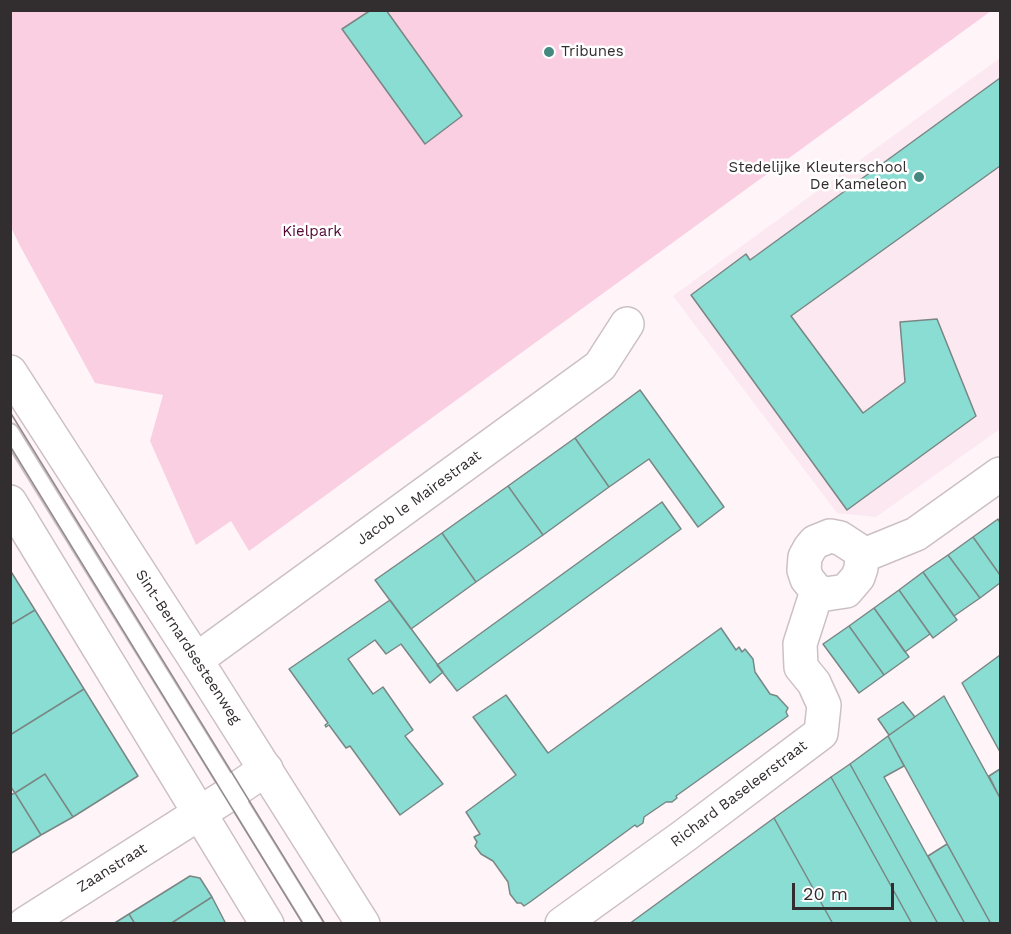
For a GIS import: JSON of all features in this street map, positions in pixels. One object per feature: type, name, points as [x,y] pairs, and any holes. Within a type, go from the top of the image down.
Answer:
[{"type":"street","name":"Jacob le Mairestraat","points":[[196,660],[600,366],[627,324]]},
{"type":"street","name":"Sint-Bernardsesteenweg","points":[[10,372],[363,924]]},
{"type":"street","points":[[861,556],[916,534],[1000,474]]},
{"type":"street","points":[[10,502],[267,924]]},
{"type":"street","points":[[830,536],[840,538],[857,549],[861,556],[858,577],[846,591],[826,594],[817,591],[807,579],[804,570],[805,557],[815,542],[830,536]]},
{"type":"street","name":"Richard Baseleerstraat","points":[[562,924],[821,733],[824,705],[813,683],[801,667],[800,644],[817,591]]},
{"type":"street","name":"Zaanstraat","points":[[25,924],[266,769]]},
{"type":"lane","points":[[10,432],[314,924]]},
{"type":"shaded area","name":"Stedelijke Kleuterschool De Kameleon","points":[[1000,58],[1000,429],[876,517],[837,513],[673,296]]},
{"type":"green space","name":"Kielpark","points":[[10,11],[991,11],[249,551],[231,521],[196,545],[150,441],[163,395],[95,383],[10,225]]},
{"type":"building","points":[[371,10],[386,10],[462,116],[425,144],[342,29]]},
{"type":"building","points":[[1000,78],[1000,166],[791,316],[863,413],[905,382],[900,322],[937,319],[976,416],[847,510],[691,295],[746,254],[750,260]]},
{"type":"building","points":[[640,390],[724,507],[698,527],[649,459],[609,487],[575,438]]},
{"type":"building","points":[[575,438],[609,487],[543,535],[508,486]]},
{"type":"building","points":[[508,486],[543,535],[476,582],[442,533]]},
{"type":"building","points":[[662,502],[681,529],[457,691],[437,665]]},
{"type":"building","points":[[998,519],[1000,523],[1000,575],[973,537]]},
{"type":"building","points":[[442,533],[476,582],[411,629],[375,580]]},
{"type":"building","points":[[973,537],[1000,575],[1000,583],[980,598],[948,555]]},
{"type":"building","points":[[948,555],[980,598],[954,616],[923,572]]},
{"type":"building","points":[[10,570],[35,610],[10,625]]},
{"type":"building","points":[[923,572],[957,620],[933,638],[899,590]]},
{"type":"building","points":[[899,590],[930,634],[905,652],[874,608]]},
{"type":"building","points":[[390,600],[443,672],[430,683],[401,644],[386,654],[375,640],[348,659],[373,694],[383,687],[413,730],[405,736],[443,784],[400,815],[350,746],[346,748],[329,725],[326,727],[328,723],[289,669]]},
{"type":"building","points":[[874,608],[909,657],[884,675],[849,626]]},
{"type":"building","points":[[35,610],[84,689],[10,735],[10,625]]},
{"type":"building","points":[[849,626],[884,675],[859,693],[823,644]]},
{"type":"building","points":[[721,628],[736,650],[739,647],[742,652],[745,649],[753,659],[755,672],[770,694],[777,696],[788,708],[786,712],[788,716],[676,796],[677,798],[672,802],[666,802],[644,817],[643,823],[637,827],[635,825],[530,902],[524,906],[517,903],[510,894],[508,882],[493,861],[481,854],[475,846],[477,842],[474,837],[480,834],[466,812],[516,775],[473,717],[506,695],[548,753]]},
{"type":"building","points":[[1000,655],[1000,752],[962,683]]},
{"type":"building","points":[[84,689],[138,776],[73,817],[45,774],[15,793],[10,786],[10,735]]},
{"type":"building","points":[[944,696],[1000,798],[1000,924],[991,924],[888,736]]},
{"type":"building","points":[[903,702],[915,717],[889,735],[878,719]]},
{"type":"building","points":[[888,736],[904,766],[884,777],[965,924],[938,924],[850,764]]},
{"type":"building","points":[[850,764],[938,924],[912,924],[831,777]]},
{"type":"building","points":[[1000,769],[1000,798],[989,776]]},
{"type":"building","points":[[45,774],[73,817],[41,835],[15,793]]},
{"type":"building","points":[[831,777],[912,924],[833,924],[774,818]]},
{"type":"building","points":[[15,793],[41,835],[10,854],[10,795]]},
{"type":"building","points":[[774,818],[833,924],[629,924]]},
{"type":"building","points":[[947,844],[991,924],[965,924],[928,856]]},
{"type":"building","points":[[190,876],[200,878],[212,897],[170,924],[135,924],[129,914]]},
{"type":"building","points":[[212,897],[226,924],[170,924]]},
{"type":"building","points":[[129,914],[135,924],[113,924]]},
{"type":"tram line","points":[[10,412],[325,924]]},
{"type":"tram line","points":[[10,446],[303,924]]},
{"type":"place","name":"Tribunes","points":[[549,52]]},
{"type":"place","name":"Stedelijke Kleuterschool De Kameleon","points":[[919,177]]}]
